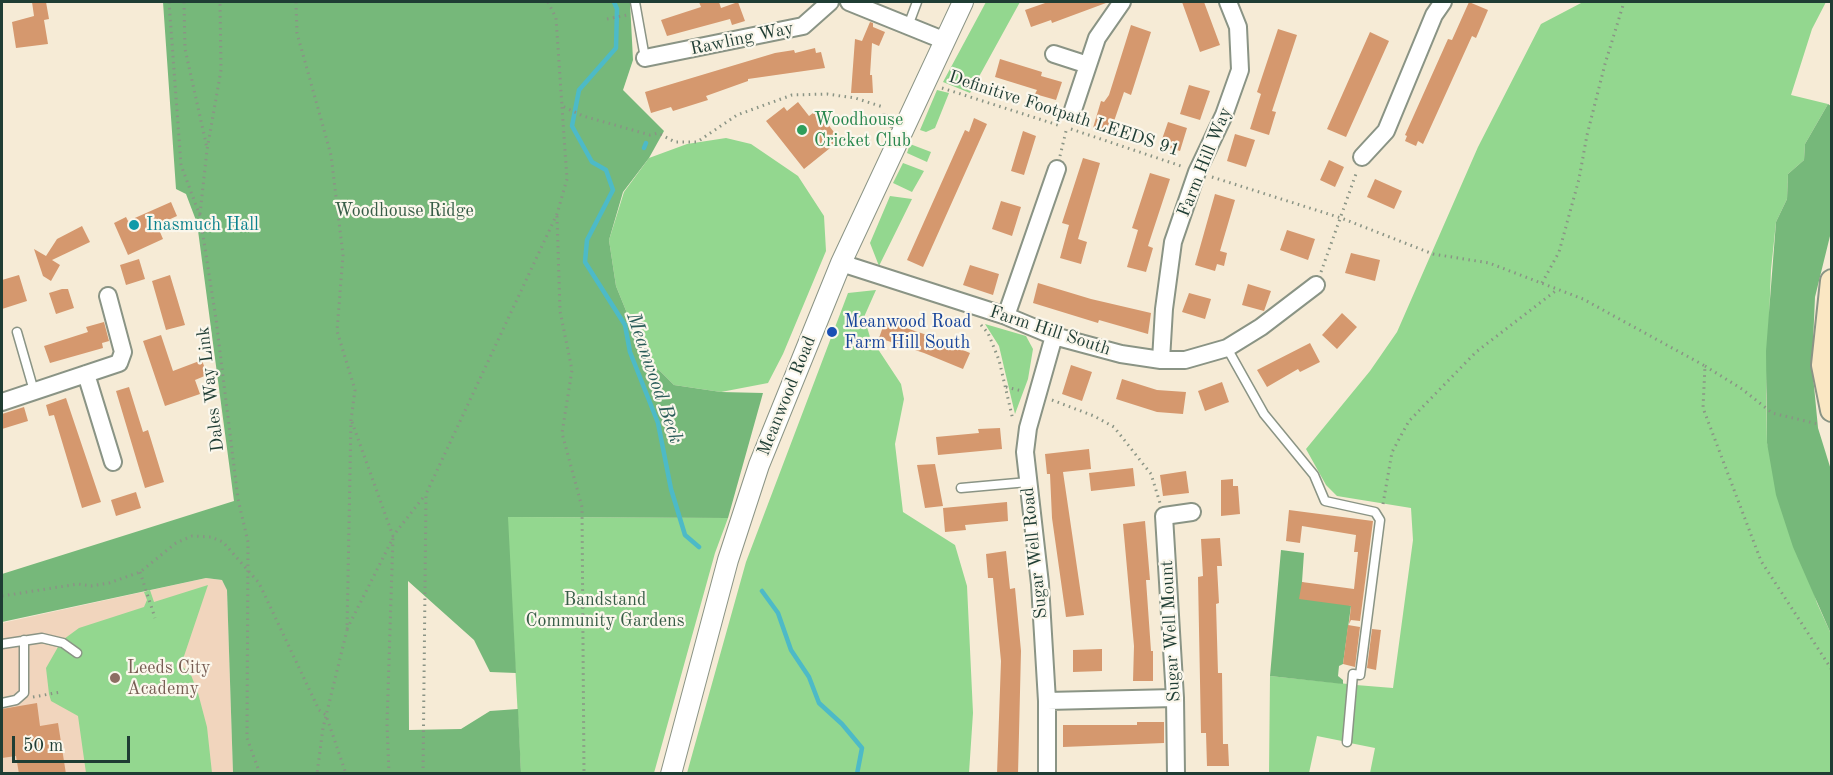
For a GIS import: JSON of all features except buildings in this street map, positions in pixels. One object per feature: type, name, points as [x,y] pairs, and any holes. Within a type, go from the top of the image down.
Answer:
[{"type":"main road","points":[[1827,419],[1823,365],[1832,281]]},
{"type":"street","name":"Rawling Way","points":[[645,58],[803,26],[830,2]]},
{"type":"street","points":[[849,2],[943,40]]},
{"type":"street","name":"Meanwood Road","points":[[671,774],[731,549],[759,465],[841,263],[943,40],[963,2]]},
{"type":"street","points":[[1070,120],[1097,38],[1122,2]]},
{"type":"street","name":"Farm Hill Way","points":[[1161,360],[1164,309],[1173,242],[1197,172],[1224,115],[1240,70],[1238,27],[1228,2]]},
{"type":"street","points":[[1362,157],[1386,132],[1434,15],[1443,2]]},
{"type":"street","points":[[1054,54],[1088,65]]},
{"type":"street","points":[[1006,316],[1057,169]]},
{"type":"street","name":"Farm Hill South","points":[[841,263],[1006,316],[1054,336],[1121,354],[1161,360],[1185,360],[1227,348],[1261,327],[1316,285]]},
{"type":"street","points":[[2,402],[119,363],[122,358],[108,296]]},
{"type":"street","name":"Sugar Well Road","points":[[1047,774],[1047,701],[1040,584],[1025,452],[1037,394],[1054,336]]},
{"type":"street","points":[[86,374],[113,462]]},
{"type":"street","points":[[1164,516],[1192,513]]},
{"type":"street","name":"Sugar Well Mount","points":[[1164,516],[1175,698],[1176,774]]},
{"type":"street","points":[[1047,701],[1175,698]]},
{"type":"lane","points":[[635,2],[645,58]]},
{"type":"lane","points":[[908,26],[917,2]]},
{"type":"lane","points":[[884,119],[903,127]]},
{"type":"lane","points":[[17,332],[34,391]]},
{"type":"lane","points":[[1227,348],[1264,414],[1314,475],[1325,501],[1375,512],[1380,520],[1360,675],[1353,674],[1347,742]]},
{"type":"lane","points":[[961,488],[1028,482]]},
{"type":"lane","points":[[2,644],[48,638],[63,643],[77,652]]},
{"type":"lane","points":[[2,702],[16,700],[24,693],[22,654],[24,640]]},
{"type":"path","name":"Dales Way Link","points":[[169,2],[181,165],[200,216],[216,319],[238,499],[248,542],[250,569],[247,738],[260,774]]},
{"type":"path","points":[[184,2],[185,49],[207,150]]},
{"type":"path","points":[[200,216],[207,150],[221,70],[220,2]]},
{"type":"path","points":[[296,2],[297,33],[331,155],[343,255],[338,331],[355,390],[351,420],[347,630]]},
{"type":"path","points":[[318,774],[326,715],[347,630],[393,536],[426,494],[557,214],[567,179],[556,18],[548,2]]},
{"type":"path","points":[[1542,283],[1559,252],[1579,179],[1587,135],[1605,64],[1624,2]]},
{"type":"path","points":[[607,19],[627,15]]},
{"type":"path","name":"Definitive Footpath LEEDS 91","points":[[921,91],[931,95],[935,86],[1070,120],[1197,172],[1341,218],[1433,254],[1489,263],[1583,299],[1705,366],[1742,389],[1772,413],[1814,422],[1827,419]]},
{"type":"path","points":[[562,106],[581,116],[650,135],[658,134],[675,142],[698,142],[737,115],[792,95],[827,94],[855,98],[886,109]]},
{"type":"path","points":[[1057,169],[1070,120]]},
{"type":"path","points":[[1316,285],[1362,157]]},
{"type":"path","points":[[557,214],[560,311],[572,370],[562,433],[582,507],[584,774]]},
{"type":"path","points":[[1380,520],[1392,452],[1409,421],[1476,352],[1558,290]]},
{"type":"path","points":[[963,303],[988,333],[1006,387],[1017,442],[1025,452]]},
{"type":"path","points":[[1705,366],[1703,408],[1761,561],[1832,670]]},
{"type":"path","points":[[1006,387],[1037,394],[1094,416],[1114,427],[1151,474],[1164,516]]},
{"type":"path","points":[[351,420],[393,536],[387,724],[389,774]]},
{"type":"path","points":[[423,774],[426,494]]},
{"type":"path","points":[[2,596],[78,584],[91,586],[109,583],[140,572],[176,543],[192,536],[211,537],[223,542],[250,569],[259,583],[319,710],[326,715],[346,774]]},
{"type":"path","points":[[140,572],[155,618]]},
{"type":"path","points":[[16,700],[61,692]]},
{"type":"shaded area","name":"Leeds City Academy","points":[[206,578],[222,580],[227,589],[233,773],[2,773],[2,623]]},
{"type":"green space","name":"Woodhouse Ridge","points":[[163,2],[630,2],[633,60],[623,90],[664,131],[649,158],[623,192],[609,240],[616,286],[644,355],[674,385],[721,392],[763,393],[728,518],[508,517],[516,673],[490,672],[474,640],[408,581],[409,730],[461,729],[490,711],[518,709],[521,773],[233,773],[227,590],[222,580],[206,578],[2,622],[2,574],[234,501],[197,223],[186,194],[176,189]]},
{"type":"green space","points":[[986,2],[1020,2],[970,93],[943,82]]},
{"type":"green space","points":[[1583,2],[1826,2],[1812,29],[1791,95],[1828,104],[1805,144],[1804,160],[1788,174],[1787,199],[1776,222],[1771,270],[1766,395],[1767,443],[1817,603],[1831,634],[1831,773],[1370,773],[1375,748],[1350,743],[1356,685],[1393,688],[1413,540],[1411,508],[1337,496],[1326,485],[1306,449],[1370,371],[1397,332],[1478,147],[1541,24]]},
{"type":"green space","points":[[937,90],[949,93],[935,128],[926,132],[920,130]]},
{"type":"green space","points":[[1828,104],[1831,106],[1831,232],[1815,297],[1812,365],[1818,428],[1831,470],[1831,634],[1793,547],[1776,495],[1767,443],[1766,351],[1776,222],[1787,199],[1788,174],[1804,160],[1805,144]]},
{"type":"green space","points":[[726,138],[751,144],[798,176],[824,216],[826,251],[783,354],[768,383],[721,392],[674,385],[644,355],[616,286],[609,240],[624,192],[649,158],[687,144]]},
{"type":"green space","points":[[910,144],[931,152],[927,162],[907,153]]},
{"type":"green space","points":[[903,163],[924,171],[912,192],[893,183]]},
{"type":"green space","points":[[890,196],[912,199],[879,266],[870,243]]},
{"type":"green space","points":[[876,290],[864,317],[870,337],[901,384],[904,399],[895,444],[903,512],[955,545],[967,586],[973,713],[969,773],[687,773],[746,562],[848,293]]},
{"type":"green space","points":[[985,324],[1026,336],[1033,349],[1028,379],[1015,414],[999,346]]},
{"type":"green space","name":"Bandstand Community Gardens","points":[[507,517],[728,518],[715,553],[654,773],[521,773]]},
{"type":"green space","points":[[1281,550],[1304,553],[1302,582],[1351,606],[1343,664],[1339,666],[1338,676],[1343,680],[1343,684],[1270,676]]},
{"type":"green space","points":[[208,585],[181,665],[191,675],[198,693],[207,727],[212,773],[86,773],[78,716],[51,701],[49,694],[46,668],[58,647],[41,643],[39,634],[64,639],[79,628],[144,607],[147,600],[144,592],[150,590],[154,602]]},
{"type":"green space","points":[[1270,676],[1348,684],[1342,741],[1317,736],[1309,773],[1269,774]]},
{"type":"waterway","name":"Meanwood Beck","points":[[614,2],[617,9],[616,48],[579,90],[572,126],[592,162],[606,170],[613,190],[587,240],[585,262],[625,325],[630,352],[658,423],[671,489],[685,535],[699,547]]},
{"type":"waterway","points":[[644,148],[646,143]]},
{"type":"waterway","name":"Meanwood Beck","points":[[762,591],[778,613],[791,650],[809,677],[819,703],[842,724],[862,748],[857,774]]},
{"type":"place","name":"Woodhouse Cricket Club","points":[[802,130]]},
{"type":"place","name":"Inasmuch Hall","points":[[134,225]]},
{"type":"place","name":"Meanwood Road Farm Hill South","points":[[832,332]]},
{"type":"place","name":"Leeds City Academy","points":[[115,678]]}]
